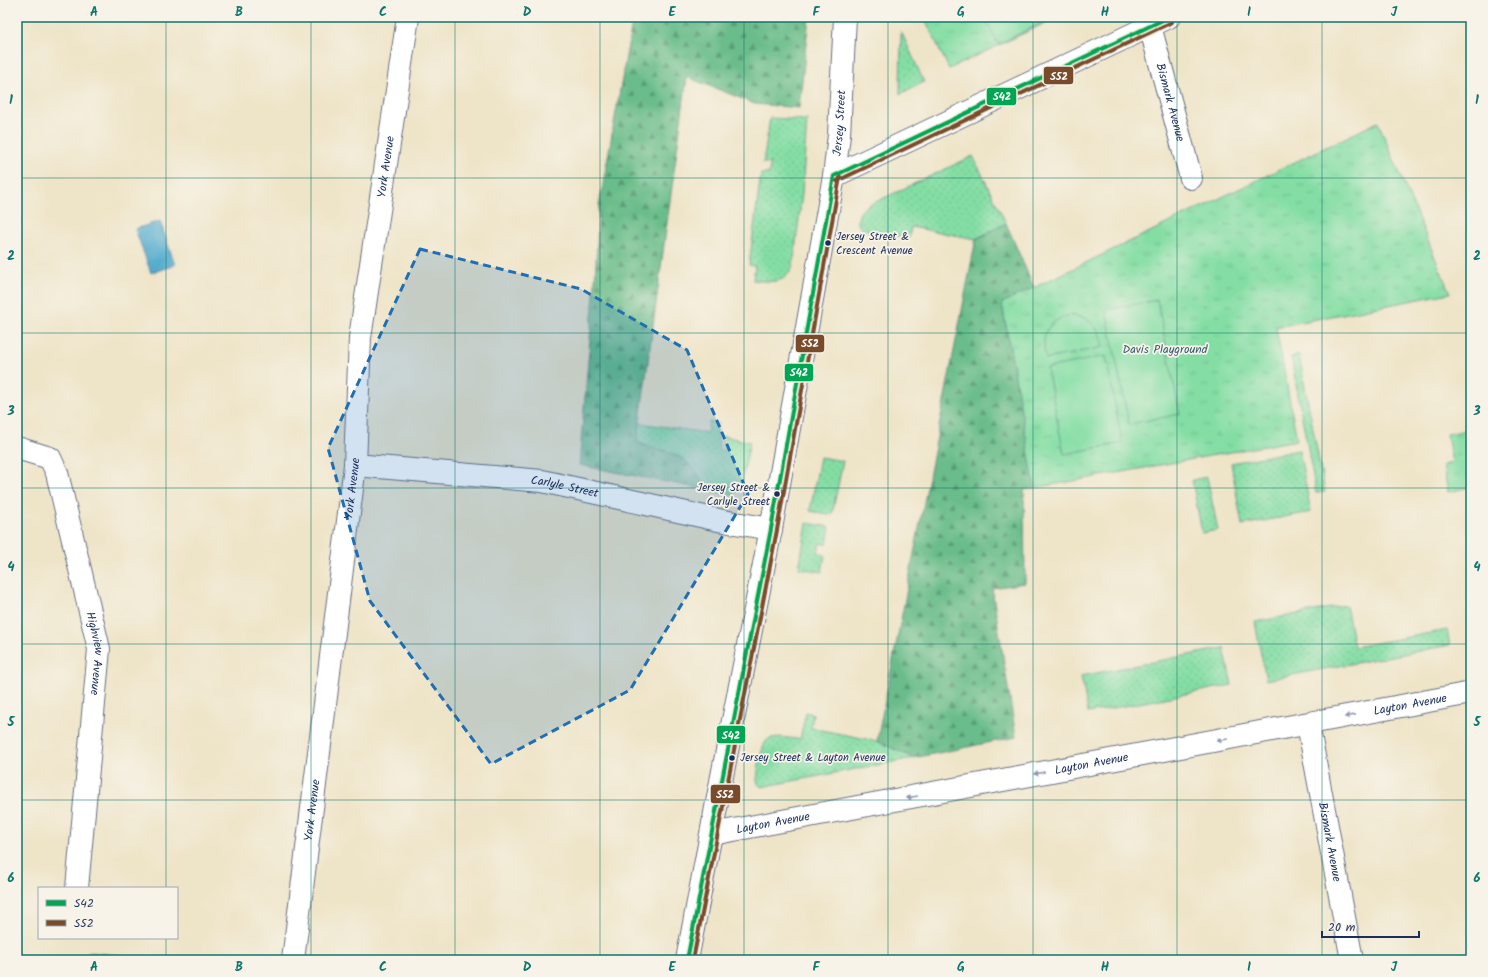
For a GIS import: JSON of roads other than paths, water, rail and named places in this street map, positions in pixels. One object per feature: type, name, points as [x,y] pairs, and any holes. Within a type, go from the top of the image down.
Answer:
[{"type":"street","name":"York Avenue","points":[[293,960],[355,465],[360,338],[408,17]]},
{"type":"street","name":"Jersey Street","points":[[687,960],[771,528],[834,176],[840,122],[845,17]]},
{"type":"street","points":[[834,176],[1160,22]]},
{"type":"street","name":"Bismark Avenue","points":[[1160,22],[1191,178]]},
{"type":"street","name":"Highview Avenue","points":[[17,448],[50,458],[57,473],[99,649],[77,887]]},
{"type":"street","name":"Carlyle Street","points":[[355,465],[542,481],[723,521],[771,528]]},
{"type":"street","name":"Layton Avenue","points":[[712,834],[1471,693]]},
{"type":"street","name":"Bismark Avenue","points":[[1308,724],[1352,960]]},
{"type":"water","points":[[160,221],[175,265],[151,273],[135,229]]},
{"type":"place","name":"Jersey Street & Crescent Avenue","points":[[828,243]]},
{"type":"place","name":"Jersey Street & Carlyle Street","points":[[777,494]]},
{"type":"place","name":"Jersey Street & Layton Avenue","points":[[732,758]]},
{"type":"park label","name":"Davis Playground","points":[[1165,349]]}]
